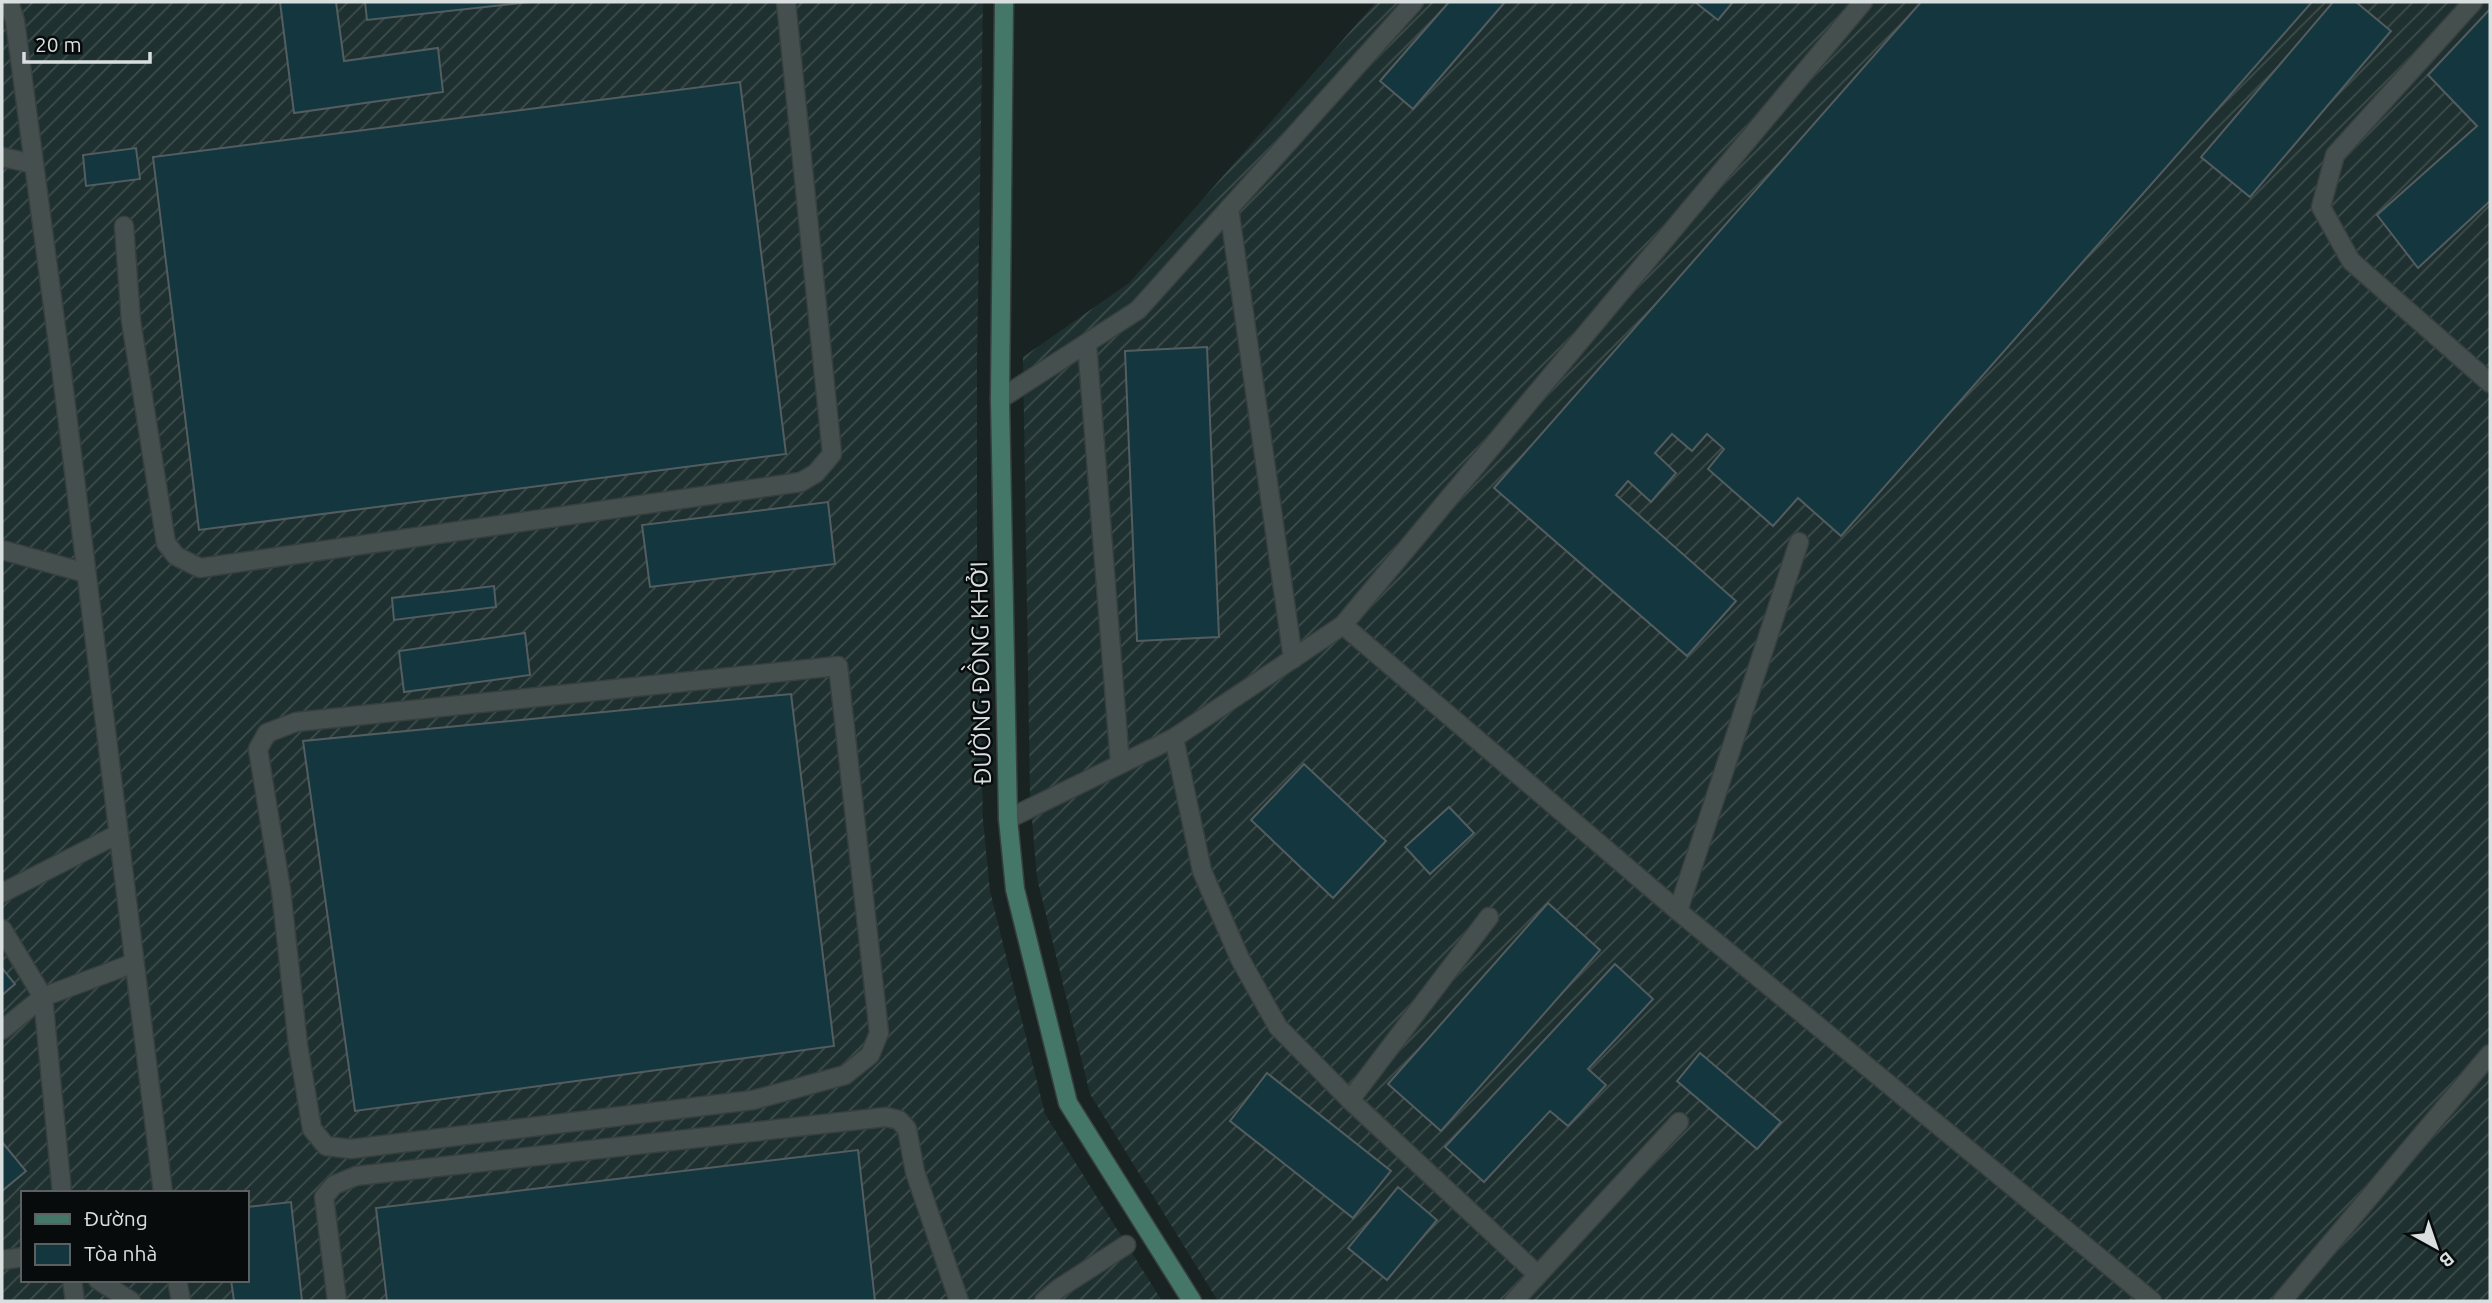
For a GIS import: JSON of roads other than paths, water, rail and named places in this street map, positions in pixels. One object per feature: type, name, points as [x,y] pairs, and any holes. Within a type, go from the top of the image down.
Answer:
[{"type":"main road","name":"ĐƯỜNG ĐỒNG KHỞI","points":[[1004,2],[1000,398],[1008,819],[1015,889],[1068,1103],[1192,1301]]},
{"type":"lane","points":[[9,2],[15,21],[34,164],[163,1191]]},
{"type":"lane","points":[[124,226],[131,321],[166,543],[176,556],[200,568],[801,482],[816,473],[832,454],[786,2]]},
{"type":"lane","points":[[1000,398],[1138,310],[1413,2]]},
{"type":"lane","points":[[1008,819],[1174,738],[1343,625],[1863,2]]},
{"type":"lane","points":[[2473,2],[2335,155],[2321,206],[2351,261],[2490,383]]},
{"type":"lane","points":[[2,157],[34,164]]},
{"type":"lane","points":[[1229,208],[1293,659]]},
{"type":"lane","points":[[1087,344],[1121,764]]},
{"type":"lane","points":[[1678,911],[1799,542]]},
{"type":"lane","points":[[2,550],[86,573]]},
{"type":"lane","points":[[1343,625],[1678,911],[2152,1301]]},
{"type":"lane","points":[[838,666],[879,1033],[870,1055],[845,1076],[753,1100],[351,1149],[326,1146],[312,1129],[298,1045],[281,890],[258,749],[267,733],[296,722],[838,666]]},
{"type":"lane","points":[[1174,738],[1202,871],[1240,959],[1278,1027],[1350,1100],[1538,1275]]},
{"type":"lane","points":[[2,893],[118,834]]},
{"type":"lane","points":[[1350,1100],[1489,917]]},
{"type":"lane","points":[[2,929],[43,997],[62,1191]]},
{"type":"lane","points":[[2,1030],[43,997],[134,963]]},
{"type":"lane","points":[[2282,1301],[2490,1054]]},
{"type":"lane","points":[[337,1301],[324,1197],[334,1185],[356,1175],[886,1117],[899,1120],[906,1129],[915,1172],[959,1301]]},
{"type":"lane","points":[[1514,1301],[1679,1122]]},
{"type":"lane","points":[[1044,1301],[1063,1295],[1126,1245]]},
{"type":"lane","points":[[2,1260],[21,1257]]},
{"type":"lane","points":[[72,1282],[75,1301]]},
{"type":"lane","points":[[101,1282],[131,1301]]},
{"type":"lane","points":[[177,1282],[181,1301]]}]
